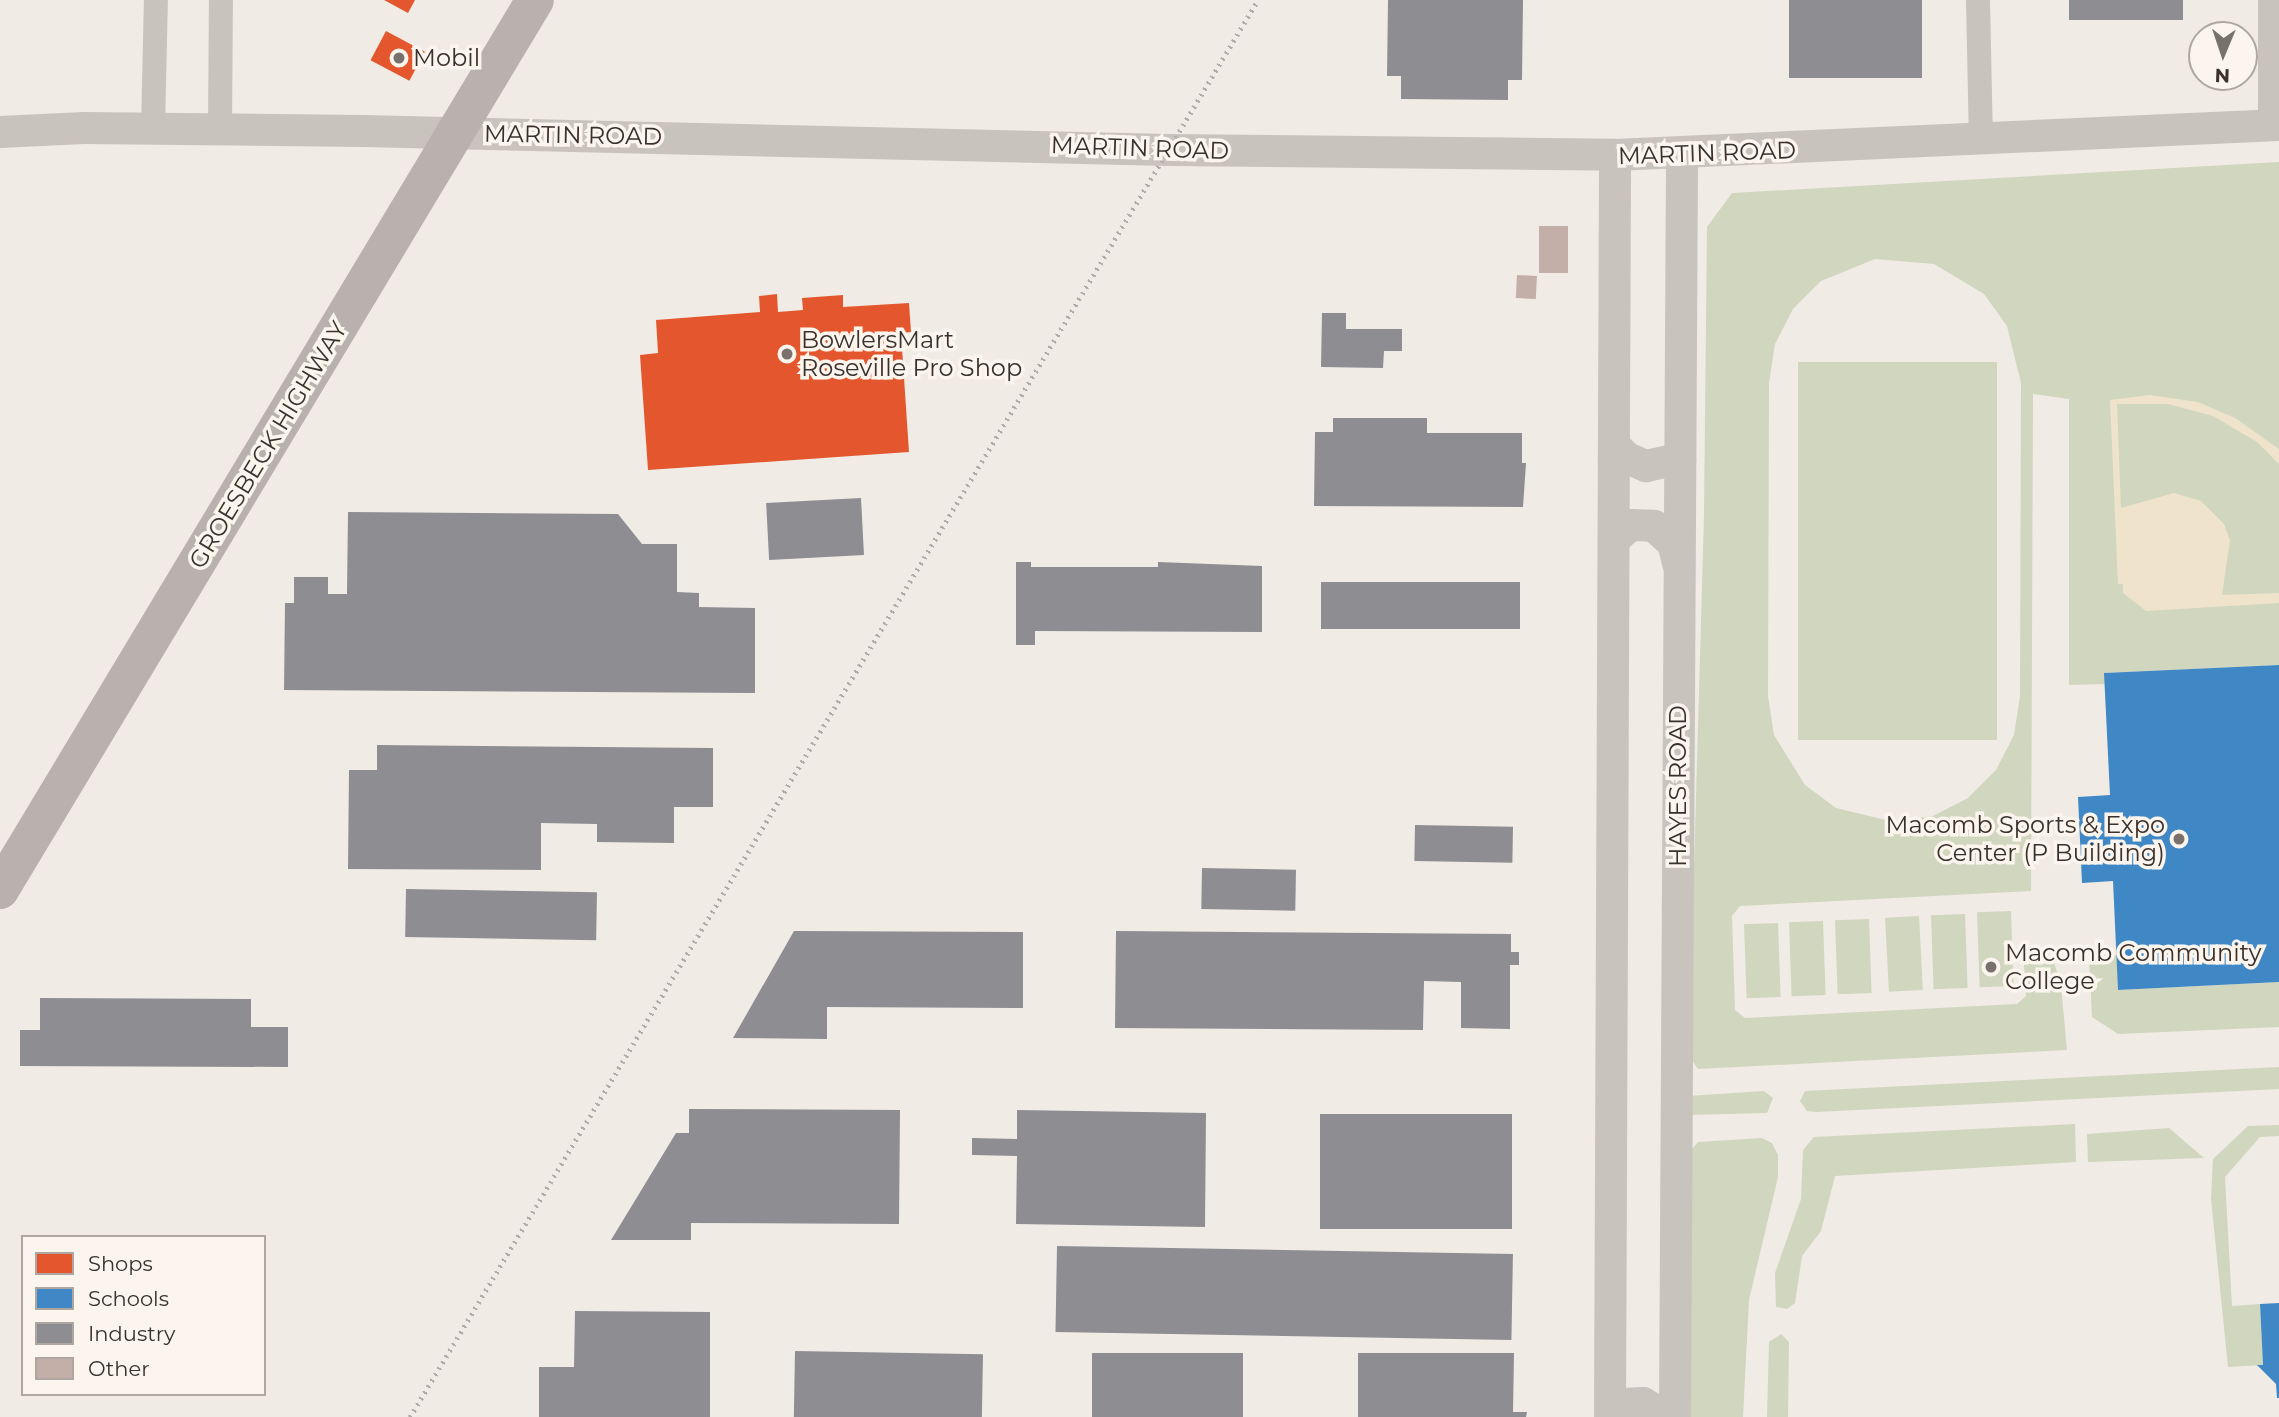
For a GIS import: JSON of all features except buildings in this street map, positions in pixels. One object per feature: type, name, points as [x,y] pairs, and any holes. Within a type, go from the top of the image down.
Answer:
[{"type":"main road","name":"GROESBECK HIGHWAY","points":[[0,890],[535,0]]},
{"type":"street","points":[[153,129],[156,0]]},
{"type":"street","points":[[220,131],[221,0]]},
{"type":"street","points":[[1979,0],[1981,142]]},
{"type":"street","points":[[2270,0],[2275,126]]},
{"type":"street","name":"MARTIN ROAD","points":[[0,132],[153,129],[455,133],[1615,155],[1981,142],[2275,126]]},
{"type":"street","name":"HAYES ROAD","points":[[1675,1417],[1682,154]]},
{"type":"street","points":[[1610,1415],[1616,538],[1615,155]]},
{"type":"street","points":[[1615,446],[1627,458],[1646,466],[1680,459]]},
{"type":"street","points":[[1616,538],[1630,525],[1654,526],[1673,544],[1679,571]]},
{"type":"street","points":[[1610,1415],[1623,1404],[1643,1403],[1666,1417]]},
{"type":"green space","points":[[2279,162],[2279,665],[2105,673],[2105,684],[2069,685],[2069,399],[2033,394],[2031,891],[1740,906],[1732,916],[1735,1010],[1745,1018],[2017,1004],[2026,996],[2024,964],[2054,962],[2061,986],[2067,1050],[1698,1069],[1689,1056],[1704,516],[1707,227],[1732,193]],"holes":[[[1875,259],[1934,264],[1984,294],[2007,326],[2021,383],[2020,696],[2014,735],[1996,770],[1968,798],[1933,816],[1894,822],[1836,808],[1805,785],[1774,735],[1768,696],[1769,383],[1775,344],[1793,309],[1821,281]]]},
{"type":"green space","points":[[1798,362],[1997,362],[1997,740],[1798,740]]},
{"type":"green space","points":[[2011,911],[2014,986],[1980,987],[1977,912]]},
{"type":"green space","points":[[1965,914],[1968,988],[1934,989],[1931,915]]},
{"type":"green space","points":[[1919,916],[1923,990],[1889,992],[1885,918]]},
{"type":"green space","points":[[1869,919],[1872,993],[1838,994],[1835,920]]},
{"type":"green space","points":[[1823,921],[1826,995],[1792,996],[1789,922]]},
{"type":"green space","points":[[1778,923],[1781,997],[1747,998],[1744,924]]},
{"type":"green space","points":[[2117,955],[2119,990],[2279,982],[2279,1027],[2118,1034],[2092,1017],[2089,956]]},
{"type":"green space","points":[[2279,1067],[2279,1089],[1816,1112],[1807,1111],[1800,1101],[1805,1091]]},
{"type":"green space","points":[[1764,1091],[1773,1098],[1767,1113],[1688,1115],[1688,1096]]},
{"type":"green space","points":[[2075,1124],[2076,1162],[1835,1176],[1821,1231],[1802,1256],[1795,1303],[1787,1309],[1776,1307],[1775,1273],[1801,1199],[1803,1150],[1814,1137]]},
{"type":"green space","points":[[2279,1125],[2279,1136],[2260,1137],[2225,1177],[2232,1306],[2260,1304],[2263,1365],[2228,1367],[2211,1199],[2213,1159],[2248,1126]]},
{"type":"green space","points":[[2169,1128],[2204,1158],[2088,1162],[2087,1134]]},
{"type":"green space","points":[[1762,1138],[1772,1143],[1778,1155],[1778,1177],[1749,1300],[1743,1417],[1687,1417],[1687,1155],[1698,1142]]},
{"type":"green space","points":[[1781,1334],[1789,1342],[1788,1417],[1767,1417],[1769,1342]]},
{"type":"sand","points":[[2150,395],[2198,402],[2235,418],[2279,449],[2279,464],[2257,442],[2213,416],[2168,404],[2117,404],[2121,508],[2174,493],[2201,501],[2224,524],[2230,540],[2222,595],[2279,593],[2279,603],[2146,611],[2123,593],[2123,584],[2118,584],[2110,400]]},
{"type":"railway","points":[[410,1417],[1258,0]]},
{"type":"place","name":"Mobil","points":[[399,58]]},
{"type":"place","name":"BowlersMart Roseville Pro Shop","points":[[787,354]]},
{"type":"place","name":"Macomb Sports & Expo Center (P Building)","points":[[2179,839]]},
{"type":"place","name":"Macomb Community College","points":[[1991,967]]}]
